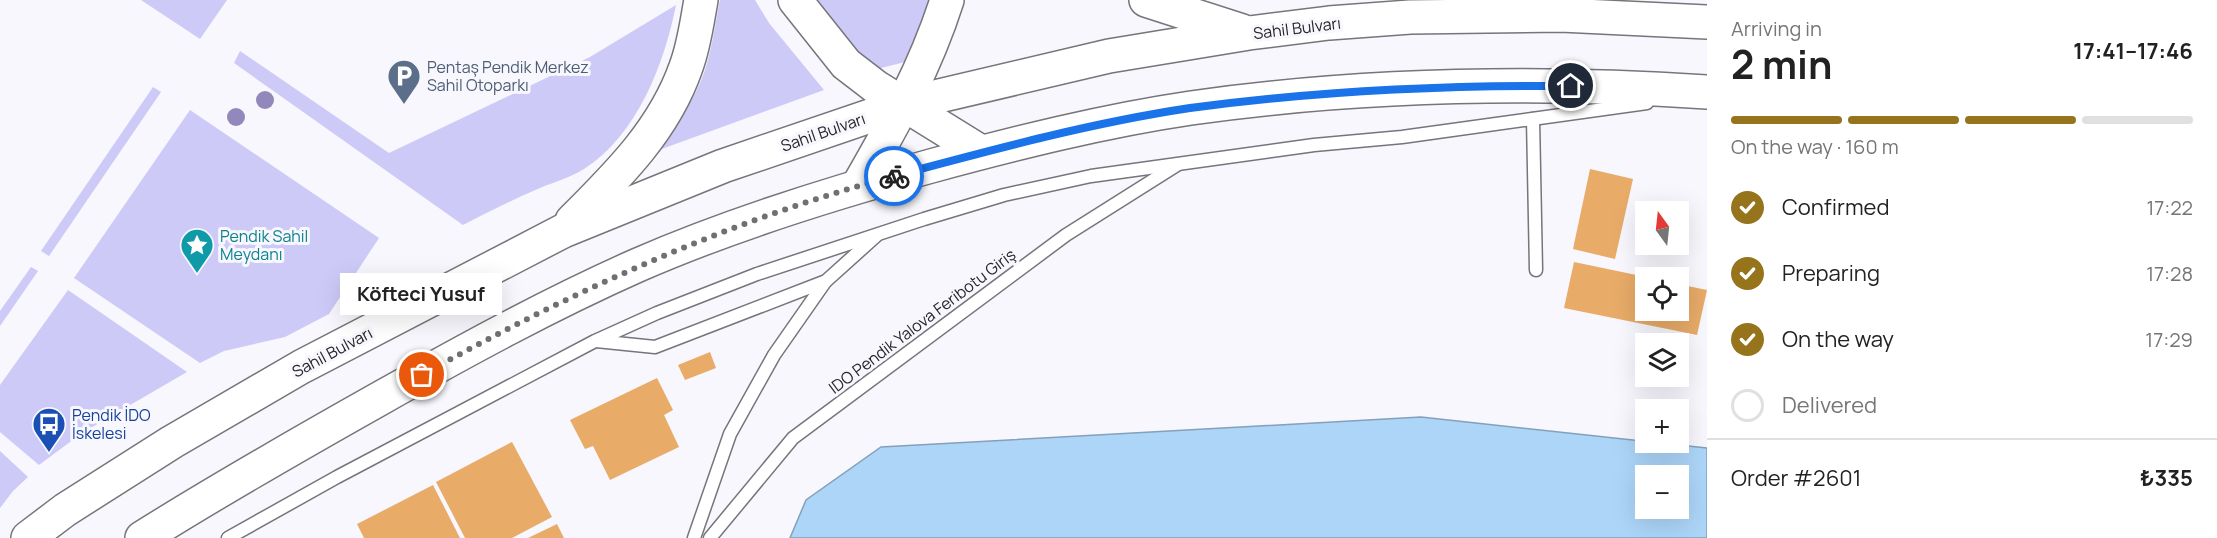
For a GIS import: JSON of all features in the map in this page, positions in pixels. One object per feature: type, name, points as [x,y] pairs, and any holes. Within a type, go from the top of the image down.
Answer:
[{"type":"highway","points":[[562,231],[620,173],[643,146],[670,104],[687,67],[701,0]]},
{"type":"highway","points":[[795,0],[846,64],[876,87],[981,153]]},
{"type":"highway","points":[[858,186],[904,104],[933,43],[947,0]]},
{"type":"highway","points":[[1146,0],[1249,33]]},
{"type":"highway","name":"Sahil Bulvarı","points":[[28,538],[65,510],[172,442],[301,368],[562,231],[723,166],[904,104],[1109,56],[1249,33],[1329,23],[1410,17],[1561,15],[1707,22]]},
{"type":"highway","points":[[142,538],[234,481],[441,364],[588,289],[709,236],[858,186],[981,153],[1096,126],[1189,109],[1304,95],[1371,90],[1524,86],[1618,86],[1707,93]]},
{"type":"lane","points":[[228,538],[337,477],[595,341],[707,293],[816,253],[1004,195],[1064,181],[1181,162],[1402,137],[1707,93]]},
{"type":"lane","points":[[1533,118],[1536,270]]},
{"type":"lane","name":"IDO Pendik Yalova Feribotu Giriş","points":[[710,538],[793,438],[1066,235],[1181,162]]},
{"type":"lane","points":[[694,538],[730,434],[774,355],[826,281],[879,233]]},
{"type":"lane","points":[[595,341],[655,347],[826,281]]},
{"type":"shaded area","points":[[141,0],[227,0],[200,39]]},
{"type":"shaded area","points":[[720,0],[755,0],[769,23],[824,90],[659,150],[684,113],[700,83],[709,55]]},
{"type":"shaded area","points":[[811,0],[938,0],[909,61],[869,71]]},
{"type":"shaded area","points":[[676,5],[664,51],[645,97],[633,118],[603,155],[578,172],[463,225],[234,63],[240,51],[389,153],[590,57]]},
{"type":"shaded area","points":[[153,87],[161,92],[49,256],[41,251]]},
{"type":"shaded area","points":[[190,110],[379,238],[329,314],[285,337],[224,351],[200,363],[74,278]]},
{"type":"shaded area","points":[[31,267],[38,271],[0,326],[0,311]]},
{"type":"shaded area","points":[[68,290],[187,372],[82,433],[39,465],[0,432],[0,385]]},
{"type":"shaded area","points":[[1421,417],[1635,440],[1635,453],[1689,453],[1689,446],[1707,448],[1707,538],[790,538],[806,500],[881,447]]},
{"type":"shaded area","points":[[0,451],[28,477],[0,508]]},
{"type":"building","points":[[1590,169],[1633,179],[1615,259],[1573,249]]},
{"type":"building","points":[[1574,262],[1635,275],[1635,321],[1689,321],[1689,286],[1707,290],[1697,335],[1564,308]]},
{"type":"building","points":[[710,352],[716,368],[685,380],[678,365]]},
{"type":"building","points":[[657,378],[673,410],[664,415],[679,447],[610,480],[593,446],[585,449],[570,420]]},
{"type":"building","points":[[512,442],[552,517],[512,538],[465,538],[436,482]]},
{"type":"building","points":[[433,485],[460,538],[364,538],[357,524]]},
{"type":"building","points":[[557,524],[564,538],[528,538]]},
{"type":"way so far","points":[[422,375],[521,322],[651,260],[709,236],[894,176]]},
{"type":"place","name":"Pentaş Pendik Merkez Sahil Otoparkı","points":[[404,105]]},
{"type":"place","name":"Pendik Sahil Meydanı","points":[[197,274]]},
{"type":"place","name":"Köfteci Yusuf","points":[[422,375]]},
{"type":"place","name":"Pendik İDO İskelesi","points":[[49,453]]},
{"type":"route","points":[[894,176],[1043,138],[1189,109],[1304,95],[1360,91],[1571,86]]}]
